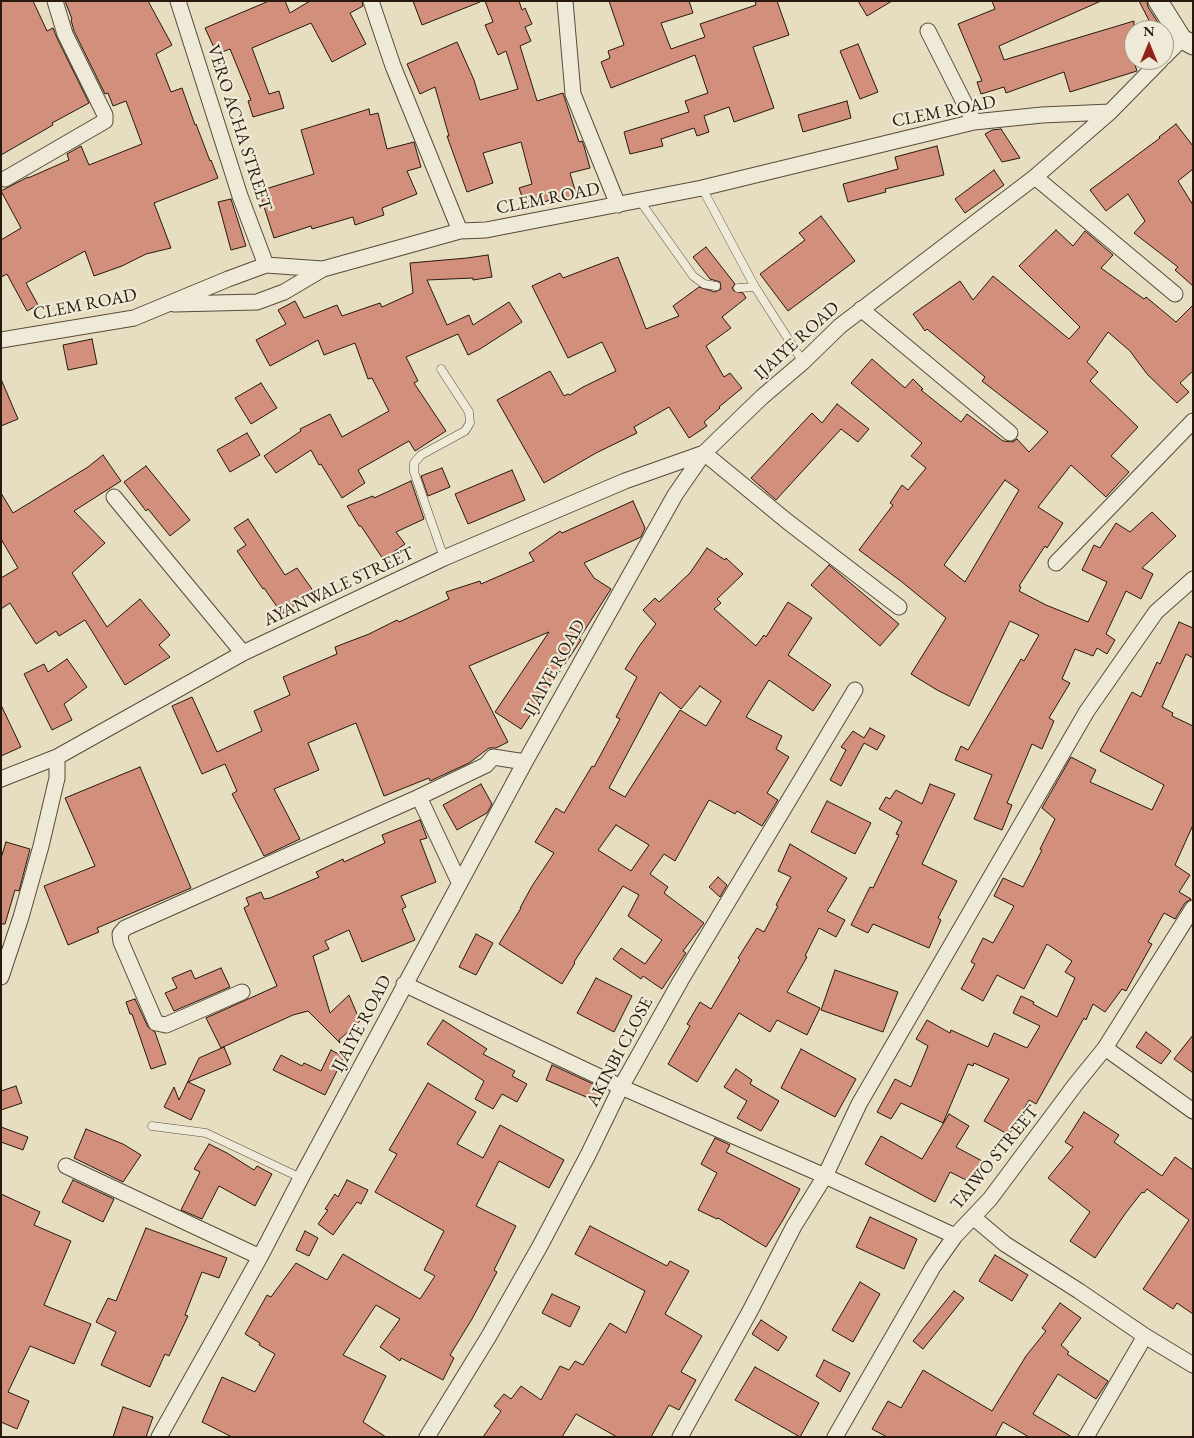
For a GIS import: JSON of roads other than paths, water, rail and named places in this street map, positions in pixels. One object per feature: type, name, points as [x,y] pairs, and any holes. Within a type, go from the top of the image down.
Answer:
[{"type":"street","points":[[5,179],[105,121],[105,115],[65,34],[55,1]]},
{"type":"street","name":"VERO ACHA STREET","points":[[178,1],[240,196],[266,265]]},
{"type":"street","points":[[371,1],[393,66],[460,231]]},
{"type":"street","points":[[565,1],[574,94],[618,205]]},
{"type":"street","points":[[1158,1],[1189,37]]},
{"type":"street","points":[[928,31],[974,122]]},
{"type":"street","name":"IJAIYE ROAD","points":[[1174,50],[1189,37]]},
{"type":"street","name":"IJAIYE ROAD","points":[[159,1437],[260,1257],[404,984],[525,762],[675,495],[704,453],[840,326],[1035,177],[1110,112],[1152,70]]},
{"type":"street","name":"CLEM ROAD","points":[[1,340],[134,318],[266,265],[323,269],[460,231],[486,230],[702,188],[974,122],[1042,115],[1110,112]]},
{"type":"street","points":[[1035,177],[1175,294]]},
{"type":"street","points":[[167,304],[257,302],[284,292],[323,269]]},
{"type":"street","points":[[861,309],[1010,433]]},
{"type":"street","points":[[1056,563],[1193,421]]},
{"type":"street","points":[[704,453],[788,522],[899,607]]},
{"type":"street","name":"AYANWALE STREET","points":[[1,779],[57,757],[243,653],[444,558],[624,481],[704,453]]},
{"type":"street","points":[[114,497],[243,653]]},
{"type":"street","points":[[680,1437],[749,1313],[794,1226],[825,1176],[859,1104],[1087,711],[1156,612],[1193,579]]},
{"type":"street","name":"AKINBI CLOSE","points":[[427,1437],[489,1336],[540,1246],[588,1156],[621,1087],[681,980],[855,690]]},
{"type":"street","points":[[1,977],[21,917],[41,846],[57,778],[57,757]]},
{"type":"street","points":[[242,992],[166,1025],[156,1023],[121,942],[120,934],[125,928],[419,797],[486,765],[492,757],[525,762]]},
{"type":"street","points":[[419,797],[459,882]]},
{"type":"street","name":"TAIWO STREET","points":[[835,1437],[933,1267],[955,1236],[990,1199],[1105,1048],[1193,908]]},
{"type":"street","points":[[404,984],[621,1087],[825,1176],[955,1236]]},
{"type":"street","points":[[1105,1048],[1193,1111]]},
{"type":"street","points":[[66,1166],[260,1257]]},
{"type":"street","points":[[973,1217],[1005,1244],[1145,1336],[1193,1365]]},
{"type":"street","points":[[1086,1437],[1145,1336]]},
{"type":"lane","points":[[702,188],[755,287],[803,362]]},
{"type":"lane","points":[[640,200],[694,276],[704,284],[716,286]]},
{"type":"lane","points":[[738,288],[755,287]]},
{"type":"lane","points":[[441,369],[468,412],[470,423],[465,430],[421,455],[414,463],[414,472],[444,558]]},
{"type":"lane","points":[[152,1126],[206,1133],[301,1178]]}]
